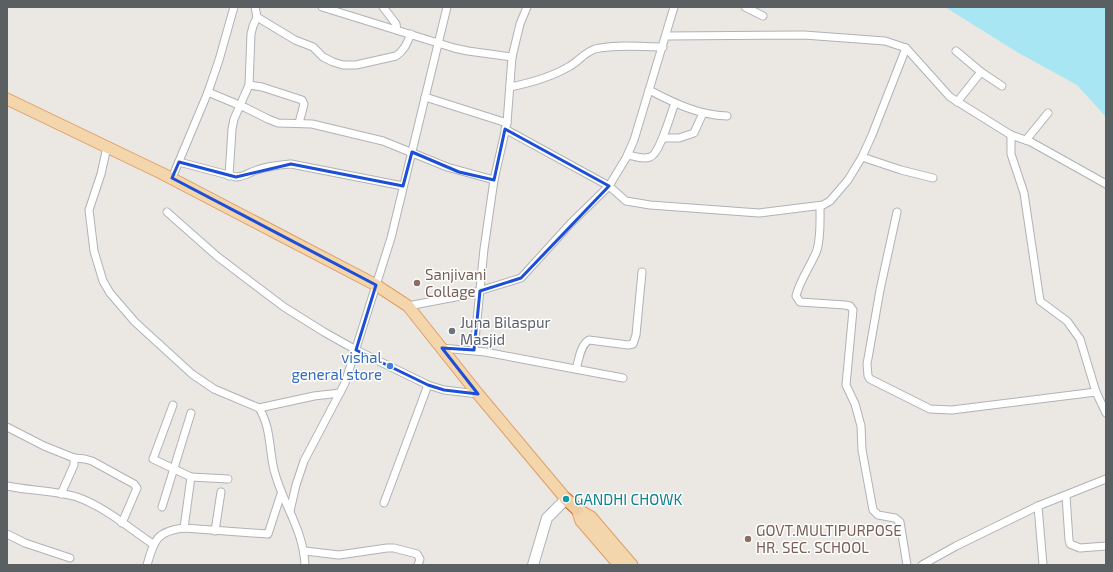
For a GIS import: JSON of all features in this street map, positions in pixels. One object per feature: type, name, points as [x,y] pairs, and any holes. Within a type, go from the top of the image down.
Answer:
[{"type":"highway","points":[[566,499],[577,509]]},
{"type":"main road","points":[[7,99],[172,178],[376,285],[408,306],[478,394],[566,499],[547,518],[533,565]]},
{"type":"main road","points":[[577,509],[581,521],[619,565]]},
{"type":"main road","points":[[577,509],[591,516],[632,565]]},
{"type":"street","points":[[172,178],[208,92],[234,7]]},
{"type":"street","points":[[229,176],[232,129],[249,84],[251,34],[257,17],[254,7]]},
{"type":"street","points":[[322,7],[468,51],[512,57]]},
{"type":"street","points":[[383,7],[396,24],[397,30]]},
{"type":"street","points":[[290,511],[296,485],[304,461],[340,393],[356,350],[392,238],[403,186],[447,7]]},
{"type":"street","points":[[474,350],[484,249],[494,180],[509,106],[512,57],[520,24],[527,7]]},
{"type":"street","points":[[408,306],[466,295],[521,278],[571,223],[609,186],[628,155],[634,140],[674,7]]},
{"type":"street","points":[[745,7],[763,16]]},
{"type":"street","points":[[257,17],[295,40],[312,47],[323,57],[333,62],[344,64],[356,64],[396,56],[401,53],[411,34]]},
{"type":"street","points":[[666,36],[804,35],[885,41],[906,48],[950,97],[957,102],[1011,135],[1026,140],[1106,184]]},
{"type":"street","points":[[510,87],[531,82],[570,66],[586,54],[595,50],[609,47],[662,47]]},
{"type":"street","points":[[425,98],[506,126],[609,186],[626,201],[650,205],[759,213],[820,206],[830,201],[848,180],[862,157],[906,48]]},
{"type":"street","points":[[956,51],[981,72],[1002,86]]},
{"type":"street","points":[[957,102],[981,72]]},
{"type":"street","points":[[249,84],[302,100],[304,104],[299,123]]},
{"type":"street","points":[[649,90],[675,103],[703,113],[727,116]]},
{"type":"street","points":[[208,92],[278,123],[312,124],[383,141],[459,172],[494,180]]},
{"type":"street","points":[[628,155],[649,158],[656,151],[663,138],[675,103]]},
{"type":"street","points":[[663,138],[679,138],[694,133],[703,113]]},
{"type":"street","points":[[1026,140],[1048,113]]},
{"type":"street","points":[[1011,135],[1012,154],[1024,194],[1040,301],[1067,321],[1080,339],[1096,392],[1106,413]]},
{"type":"street","points":[[108,147],[100,180],[89,210],[94,251],[103,281],[110,293],[135,322],[192,374],[214,389],[259,408],[314,396],[340,393]]},
{"type":"street","points":[[862,157],[901,170],[934,178]]},
{"type":"street","points":[[179,162],[229,176],[242,177],[257,170],[278,165],[291,164],[403,186]]},
{"type":"street","points":[[820,206],[820,231],[817,250],[799,284],[796,296],[800,302],[845,305],[850,306],[853,310],[846,385],[855,404],[861,426],[862,450],[873,510],[878,515],[895,518],[900,522],[907,565]]},
{"type":"street","points":[[168,212],[218,258],[284,307],[356,350],[428,385],[444,390],[478,394]]},
{"type":"street","points":[[897,212],[880,290],[868,364],[868,376],[870,379],[930,409],[940,410],[1096,392]]},
{"type":"street","points":[[576,369],[582,347],[589,340],[628,345],[633,344],[636,335],[642,272]]},
{"type":"street","points":[[442,348],[474,350],[623,378]]},
{"type":"street","points":[[384,503],[428,385]]},
{"type":"street","points":[[173,405],[152,459],[191,477],[228,479]]},
{"type":"street","points":[[259,408],[267,426],[274,470],[281,494],[299,532],[305,552],[306,565]]},
{"type":"street","points":[[162,507],[191,413]]},
{"type":"street","points":[[7,427],[44,446],[74,458],[85,458],[92,461],[134,484],[137,488],[122,523]]},
{"type":"street","points":[[62,494],[74,465],[74,458]]},
{"type":"street","points":[[184,528],[191,477]]},
{"type":"street","points":[[922,565],[956,546],[1038,506],[1106,480]]},
{"type":"street","points":[[7,486],[76,497],[96,506],[154,544]]},
{"type":"street","points":[[215,530],[221,492]]},
{"type":"street","points":[[147,565],[154,544],[165,532],[184,528],[268,534],[281,494]]},
{"type":"street","points":[[1066,496],[1070,544],[1080,548],[1106,546]]},
{"type":"street","points":[[1038,506],[1043,565]]},
{"type":"street","points":[[7,534],[26,544],[70,558]]},
{"type":"street","points":[[305,552],[339,555],[394,548],[417,554],[420,559],[418,565]]},
{"type":"highlighted area","points":[[505,129],[609,186],[521,278],[480,291],[474,350],[442,348],[478,394],[444,390],[428,385],[356,350],[376,285],[172,178],[179,162],[236,177],[291,164],[403,186],[412,152],[459,172],[494,180]]},
{"type":"water","points":[[945,7],[1106,7],[1106,117],[1077,85],[1017,52]]},
{"type":"place","name":"Sanjivani Collage","points":[[417,283]]},
{"type":"place","name":"Juna Bilaspur Masjid","points":[[452,331]]},
{"type":"place","name":"vishal general store","points":[[390,366]]},
{"type":"place","name":"GANDHI CHOWK","points":[[566,499]]},
{"type":"place","name":"GOVT.MULTIPURPOSE HR. SEC. SCHOOL","points":[[748,539]]}]
